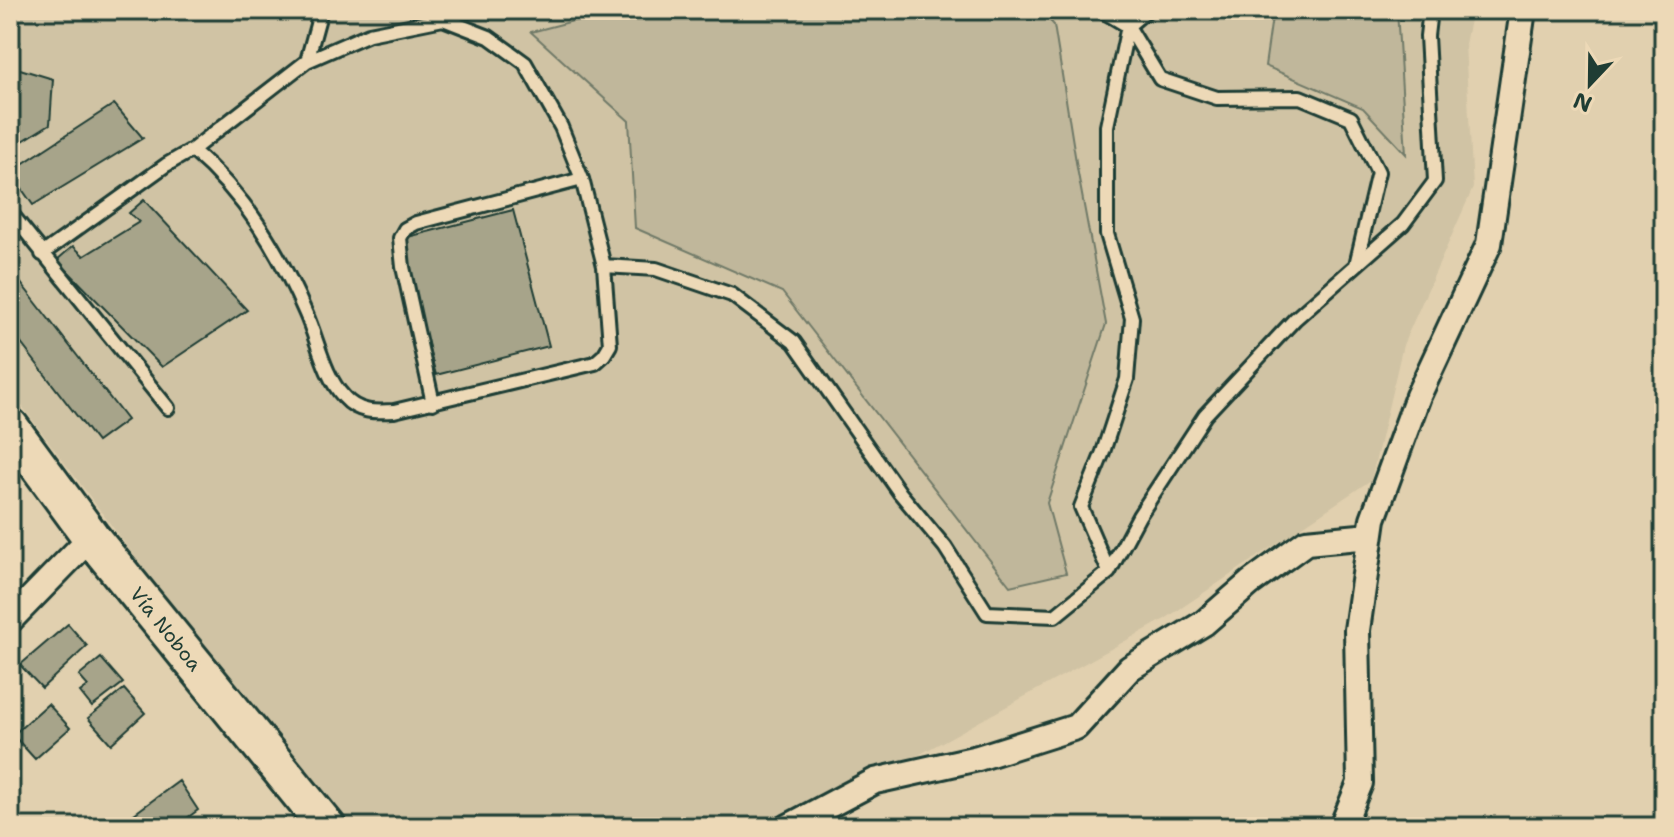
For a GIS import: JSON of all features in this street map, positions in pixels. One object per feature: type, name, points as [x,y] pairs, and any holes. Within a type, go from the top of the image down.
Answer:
[{"type":"main road","name":"Vía Noboa","points":[[10,427],[91,537],[327,827]]},
{"type":"street","points":[[1342,827],[1360,783],[1357,630],[1373,519],[1418,396],[1489,244],[1523,10]]},
{"type":"street","points":[[788,827],[875,781],[978,758],[1076,727],[1130,668],[1204,623],[1250,583],[1306,542],[1370,536]]},
{"type":"street","points":[[10,620],[91,537]]},
{"type":"lane","points":[[307,61],[321,10]]},
{"type":"lane","points":[[42,254],[166,165],[192,150],[307,61],[369,34],[471,10]]},
{"type":"lane","points":[[1101,10],[1128,26],[1160,79],[1217,98],[1300,97],[1351,118],[1378,172],[1356,266]]},
{"type":"lane","points":[[1109,572],[1081,507],[1127,379],[1132,318],[1107,234],[1107,126],[1128,26],[1147,10]]},
{"type":"lane","points":[[604,266],[656,269],[732,295],[794,342],[900,493],[945,547],[987,613],[1055,616],[1109,572],[1139,516],[1205,415],[1295,319],[1403,224],[1435,181],[1427,36],[1430,10]]},
{"type":"lane","points":[[192,150],[212,167],[267,234],[306,314],[331,377],[341,395],[363,411],[394,411],[433,403],[595,363],[610,345],[604,266],[582,179],[561,127],[525,63],[489,37],[443,19]]},
{"type":"lane","points":[[433,403],[403,267],[400,238],[405,229],[416,223],[582,179]]},
{"type":"lane","points":[[10,212],[168,408]]},
{"type":"shaded area","points":[[10,10],[1472,10],[1465,44],[1473,188],[1403,345],[1371,480],[1165,619],[788,827],[337,827],[10,390]]},
{"type":"shaded area","points":[[615,10],[1040,10],[1054,25],[1106,324],[1047,503],[1066,573],[1010,586],[782,292],[635,228],[629,121],[531,32]]},
{"type":"shaded area","points":[[1273,10],[1397,10],[1406,154],[1363,108],[1265,66]]},
{"type":"building","points":[[10,27],[20,42],[10,51]]},
{"type":"building","points":[[10,66],[53,79],[50,124],[10,149]]},
{"type":"building","points":[[114,104],[143,138],[33,205],[10,172]]},
{"type":"building","points":[[144,200],[247,310],[162,367],[57,260],[73,246],[84,256],[139,222],[129,213]]},
{"type":"building","points":[[513,210],[549,346],[436,375],[400,239]]},
{"type":"building","points":[[10,269],[127,420],[97,442],[10,329]]},
{"type":"building","points":[[68,624],[87,646],[42,688],[20,665]]},
{"type":"building","points":[[101,658],[123,683],[92,707],[80,692],[88,686],[79,676]]},
{"type":"building","points":[[124,689],[145,713],[111,744],[88,718]]},
{"type":"building","points":[[48,704],[70,728],[35,759],[13,735]]},
{"type":"building","points":[[179,781],[198,810],[175,827],[144,827],[147,825],[134,814]]}]
